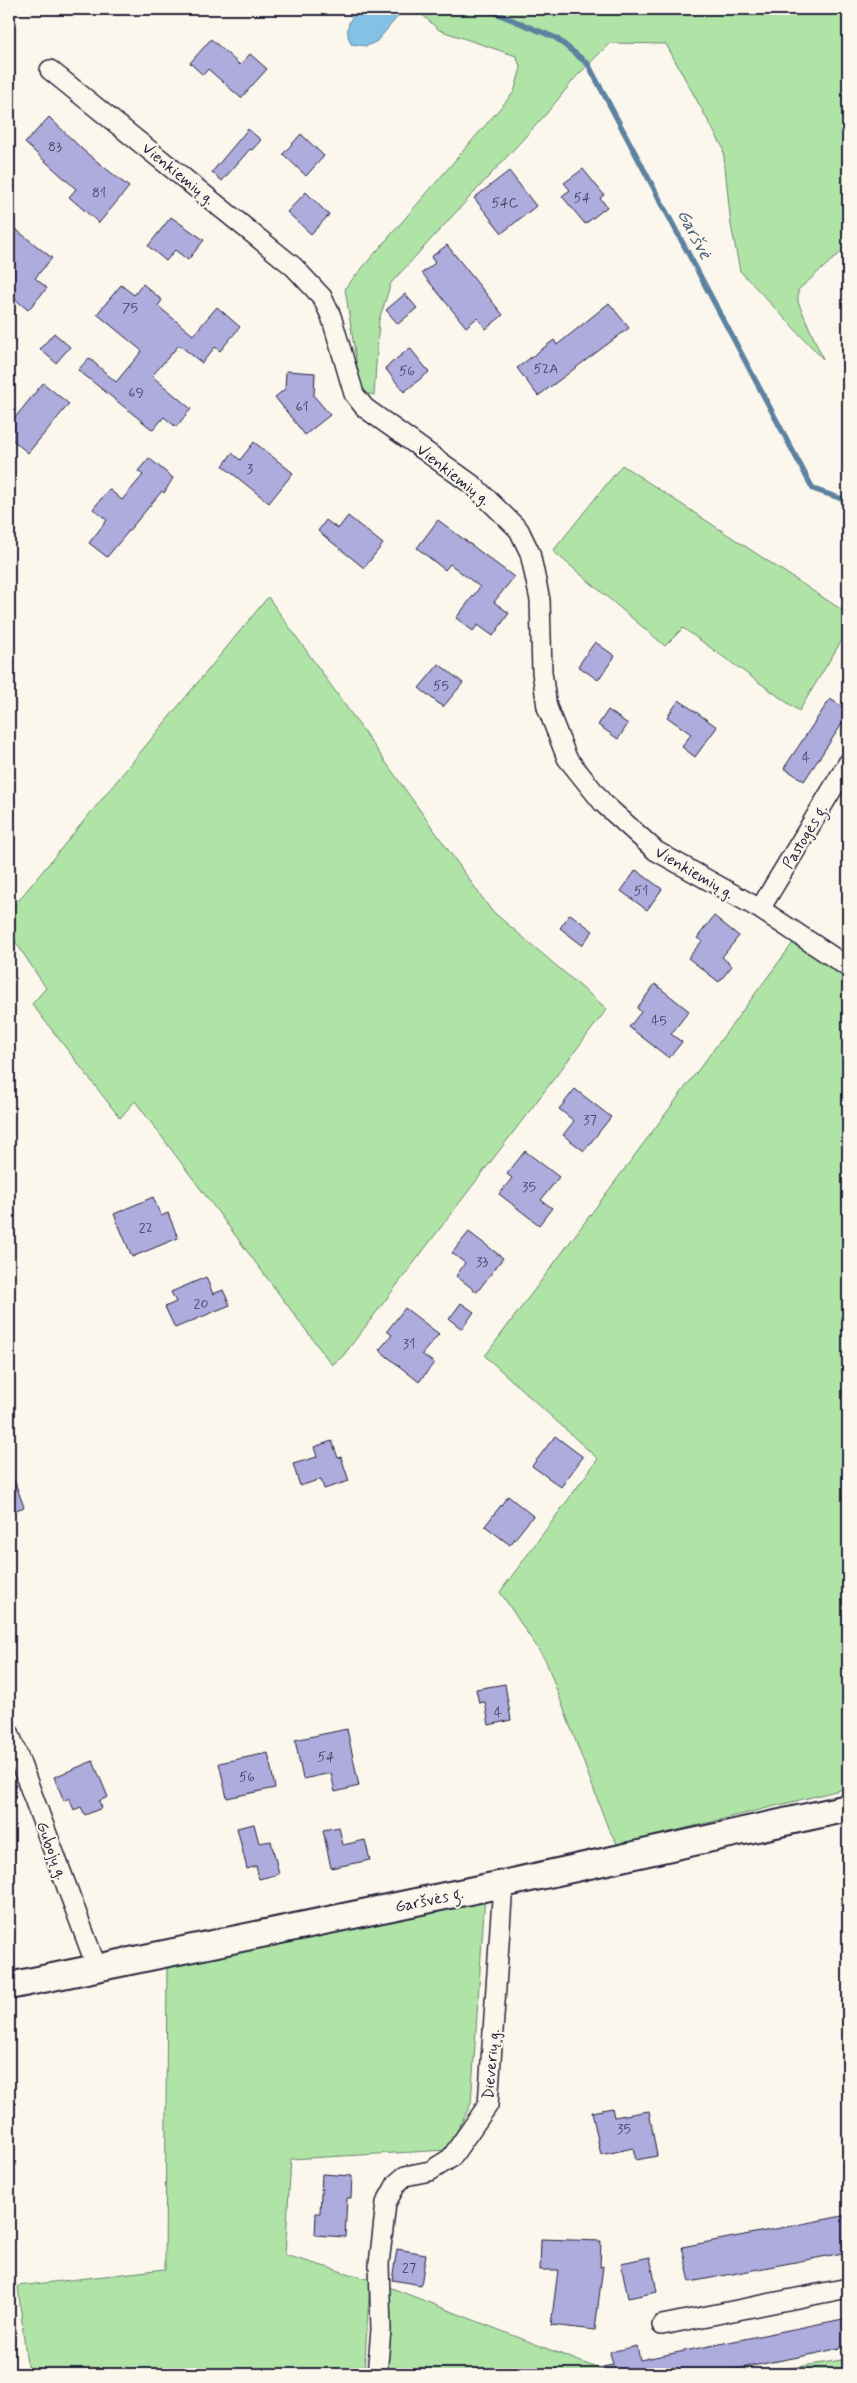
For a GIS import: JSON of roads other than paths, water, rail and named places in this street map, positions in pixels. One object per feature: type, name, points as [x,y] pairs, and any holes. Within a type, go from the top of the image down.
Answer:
[{"type":"main road","name":"Garšvės g.","points":[[9,1986],[503,1884],[848,1808]]},
{"type":"street","name":"Vienkiemių g.","points":[[50,70],[294,267],[322,297],[331,316],[354,394],[366,408],[474,486],[519,530],[530,553],[540,600],[542,672],[548,707],[568,758],[603,803],[656,851],[760,909],[848,967]]},
{"type":"street","name":"Pastogės g.","points":[[760,909],[848,763]]},
{"type":"street","name":"Gubojų g.","points":[[9,1732],[97,1968]]},
{"type":"street","name":"Dieverių g.","points":[[377,2374],[381,2330],[379,2264],[386,2203],[397,2183],[405,2176],[430,2170],[451,2158],[488,2105],[503,1884]]},
{"type":"street","points":[[662,2325],[848,2288]]},
{"type":"water","points":[[357,9],[398,9],[399,15],[377,41],[367,46],[351,44],[348,25]]},
{"type":"waterway","name":"Garšvė","points":[[486,9],[556,38],[588,64],[813,489],[848,501]]}]
